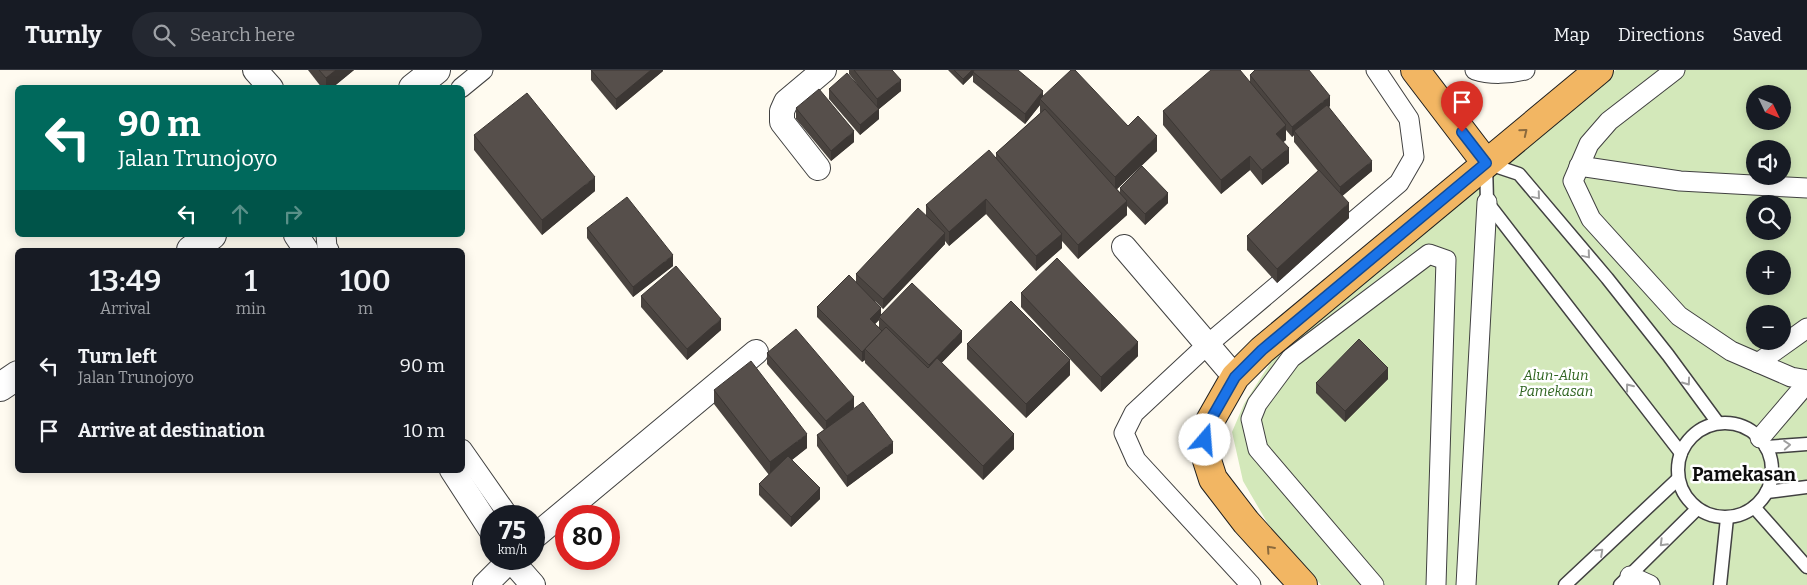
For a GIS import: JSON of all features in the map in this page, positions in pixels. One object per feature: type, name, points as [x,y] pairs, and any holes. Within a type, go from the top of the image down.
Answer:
[{"type":"highway","points":[[1415,70],[1486,163]]},
{"type":"highway","points":[[1303,585],[1246,522],[1213,479],[1204,451],[1206,428],[1235,377],[1262,350],[1599,70]]},
{"type":"street","points":[[255,70],[268,85]]},
{"type":"street","points":[[417,85],[436,70]]},
{"type":"street","points":[[465,85],[483,70]]},
{"type":"street","points":[[818,168],[782,122],[782,111],[786,102],[824,70]]},
{"type":"street","points":[[1251,585],[1136,460],[1124,433],[1134,413],[1207,345],[1399,182],[1414,157],[1409,119],[1376,70]]},
{"type":"street","points":[[1475,70],[1484,73],[1525,70]]},
{"type":"street","points":[[1674,70],[1609,121],[1589,144],[1573,181],[1591,219],[1679,316],[1731,351],[1791,378],[1807,382],[1763,443]]},
{"type":"street","points":[[1579,166],[1680,181],[1807,188]]},
{"type":"street","points":[[1466,585],[1487,202]]},
{"type":"street","points":[[194,248],[209,237]]},
{"type":"street","points":[[297,237],[305,248]]},
{"type":"street","points":[[1124,247],[1235,377]]},
{"type":"street","points":[[1374,585],[1258,449],[1252,419],[1257,404],[1291,358],[1429,254],[1446,260],[1436,585]]},
{"type":"street","points":[[1758,363],[1807,328]]},
{"type":"street","points":[[545,528],[756,352]]},
{"type":"street","points":[[0,387],[15,377]]},
{"type":"street","points":[[465,453],[501,505]]},
{"type":"street","points":[[454,473],[480,513]]},
{"type":"street","points":[[485,585],[500,570]]},
{"type":"street","points":[[520,570],[533,585]]},
{"type":"street","points":[[1625,580],[1650,585]]},
{"type":"lane","points":[[1681,453],[1487,202],[1486,163],[1519,174],[1613,286],[1668,355],[1718,423]]},
{"type":"lane","points":[[1718,423],[1733,424],[1748,429],[1763,443],[1772,469],[1772,477],[1767,492],[1754,507],[1742,514],[1727,518],[1712,516],[1697,509],[1685,496],[1678,479],[1678,462],[1689,439],[1702,429],[1718,423]]},
{"type":"lane","points":[[1763,443],[1807,444]]},
{"type":"lane","points":[[1565,585],[1678,479]]},
{"type":"lane","points":[[1767,492],[1807,487]]},
{"type":"lane","points":[[1754,507],[1807,566]]},
{"type":"lane","points":[[1625,580],[1697,509]]},
{"type":"lane","points":[[1720,585],[1727,518]]},
{"type":"green space","name":"Alun-Alun Pamekasan","points":[[1616,70],[1807,70],[1807,585],[1321,585],[1268,524],[1243,481],[1232,432],[1244,404],[1274,357],[1490,173]]},
{"type":"building","points":[[319,70],[336,70],[326,78]]},
{"type":"building","points":[[591,70],[651,70],[616,99]]},
{"type":"building","points":[[854,70],[892,70],[901,80],[877,99]]},
{"type":"building","points":[[954,70],[972,70],[963,79]]},
{"type":"building","points":[[974,70],[1018,70],[1043,91],[1025,114],[973,72]]},
{"type":"building","points":[[1071,70],[1075,70],[1128,126],[1138,116],[1157,136],[1115,177],[1040,99]]},
{"type":"building","points":[[1211,70],[1240,70],[1286,125],[1276,134],[1289,148],[1262,170],[1250,156],[1221,180],[1163,111]]},
{"type":"building","points":[[1255,70],[1309,70],[1330,96],[1292,127],[1250,75]]},
{"type":"building","points":[[847,73],[879,109],[860,125],[829,89]]},
{"type":"building","points":[[819,89],[854,131],[831,151],[796,108]]},
{"type":"building","points":[[527,93],[595,177],[542,220],[474,135]]},
{"type":"building","points":[[1327,105],[1372,161],[1340,187],[1294,131]]},
{"type":"building","points":[[1045,109],[1127,201],[1078,245],[996,153]]},
{"type":"building","points":[[989,150],[1062,234],[1036,256],[986,199],[949,232],[926,205]]},
{"type":"building","points":[[1142,166],[1168,193],[1145,214],[1120,188]]},
{"type":"building","points":[[1319,170],[1349,203],[1277,269],[1247,236]]},
{"type":"building","points":[[627,197],[673,255],[633,287],[587,228]]},
{"type":"building","points":[[918,208],[945,233],[883,299],[856,274]]},
{"type":"building","points":[[1057,258],[1138,342],[1101,377],[1021,293]]},
{"type":"building","points":[[676,266],[721,319],[687,349],[641,296]]},
{"type":"building","points":[[849,275],[881,308],[870,319],[882,331],[862,352],[817,307]]},
{"type":"building","points":[[912,283],[962,331],[929,365],[879,317]]},
{"type":"building","points":[[1011,301],[1070,360],[1026,404],[967,344]]},
{"type":"building","points":[[886,327],[928,368],[937,358],[1014,434],[983,466],[865,349]]},
{"type":"building","points":[[796,329],[854,397],[826,421],[767,353]]},
{"type":"building","points":[[1359,339],[1388,368],[1345,411],[1316,383]]},
{"type":"building","points":[[751,361],[807,434],[770,462],[714,390]]},
{"type":"building","points":[[863,402],[893,442],[847,476],[817,435]]},
{"type":"building","points":[[788,456],[820,488],[791,517],[759,484]]},
{"type":"district","name":"Pamekasan","points":[[1744,474]]},
{"type":"route","points":[[1205,440],[1206,428],[1235,377],[1262,350],[1486,163],[1462,132]]}]
